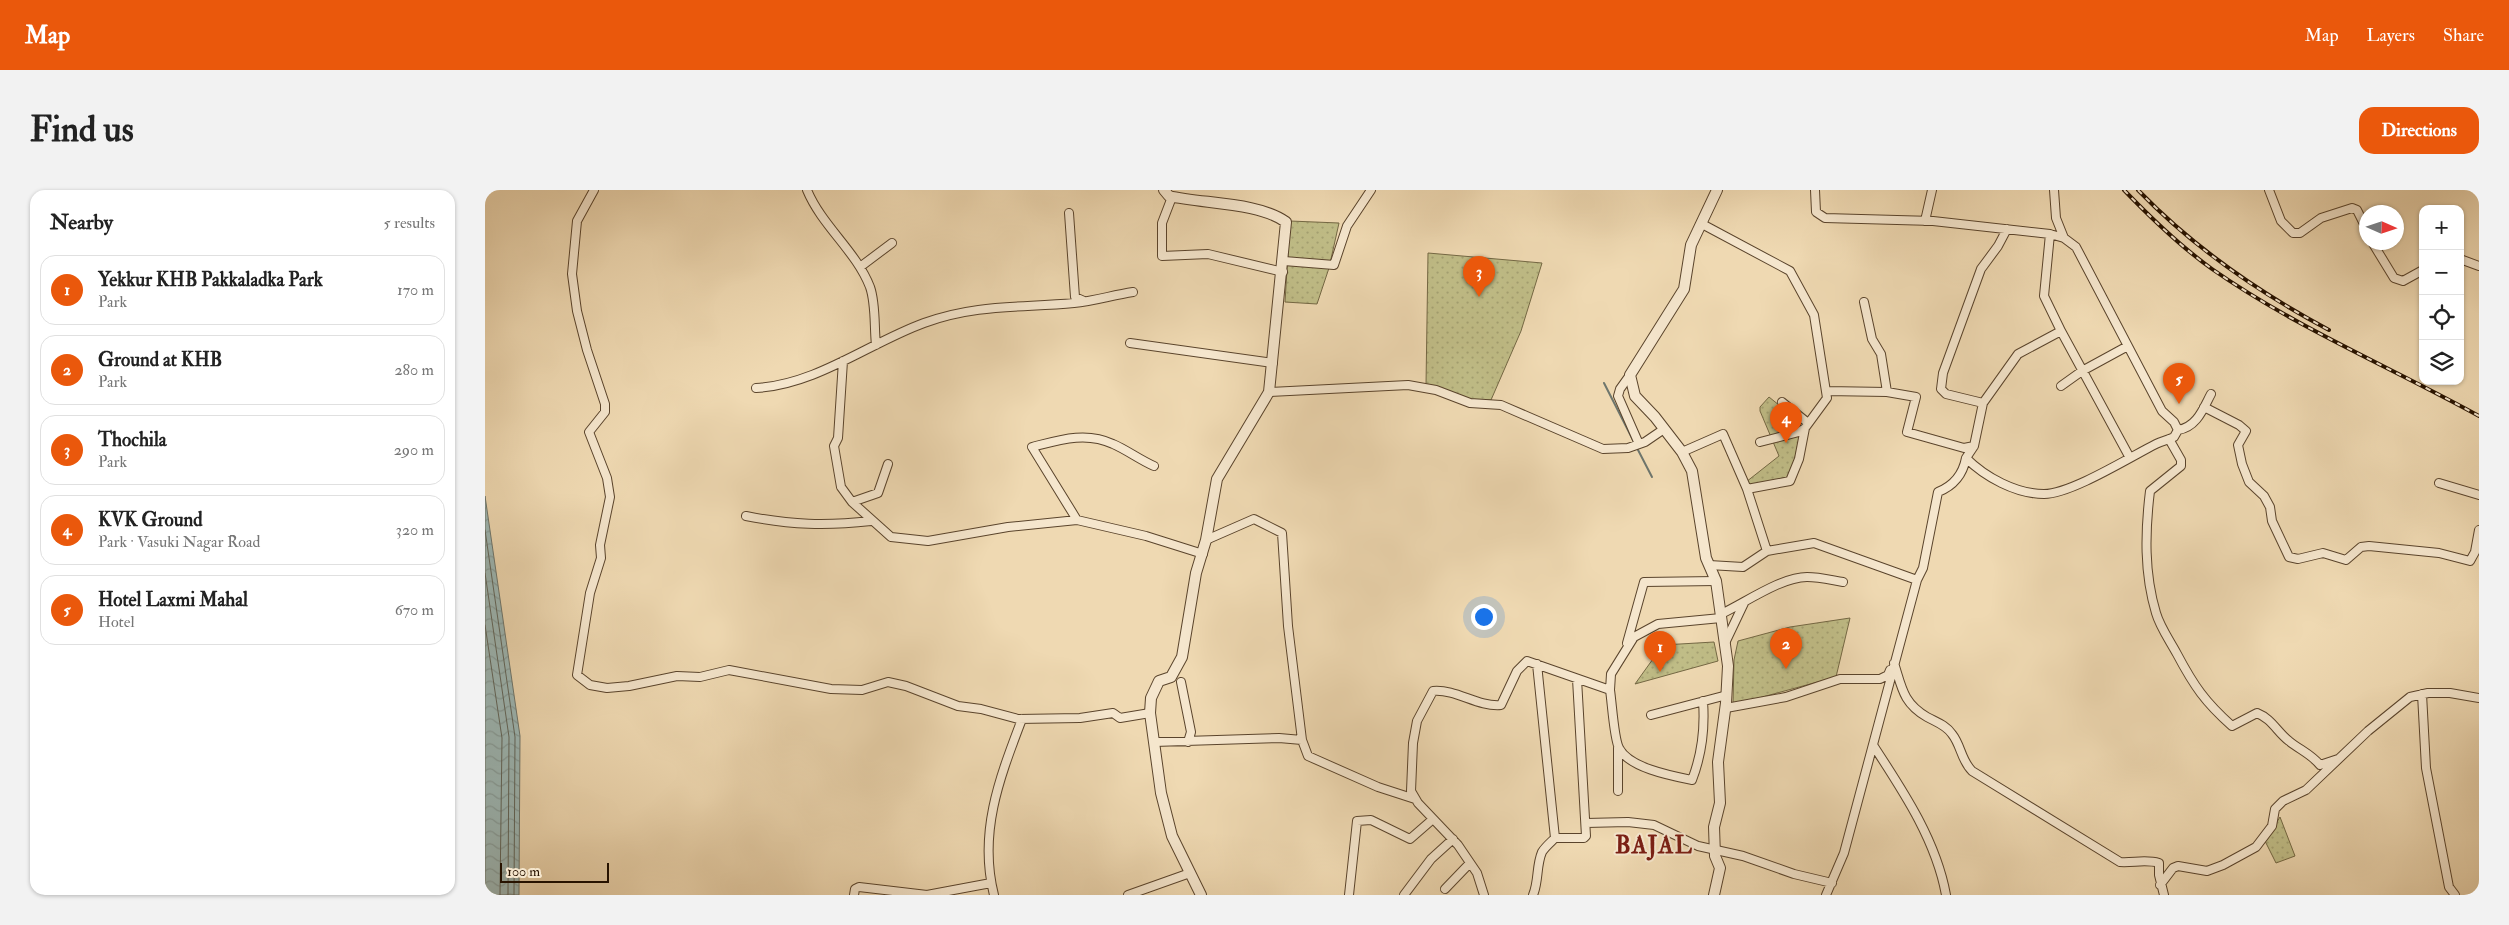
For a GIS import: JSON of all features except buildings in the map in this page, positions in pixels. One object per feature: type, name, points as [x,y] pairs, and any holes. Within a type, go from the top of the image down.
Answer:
[{"type":"street","points":[[577,675],[590,593],[601,558],[600,544],[610,497],[607,478],[589,432],[605,412],[605,404],[587,350],[577,311],[572,274],[577,221],[594,190]]},
{"type":"street","points":[[807,190],[830,229],[860,267],[870,289],[876,345]]},
{"type":"street","points":[[1283,261],[1334,265],[1347,226],[1371,190]]},
{"type":"street","points":[[1636,445],[1619,396],[1620,389],[1684,289],[1691,245],[1717,190]]},
{"type":"street","points":[[1815,190],[1816,212],[1825,218],[1925,221],[2050,234],[2064,238]]},
{"type":"street","points":[[1925,221],[1933,190]]},
{"type":"street","points":[[2054,190],[2056,218],[2064,238],[2075,248],[2162,412],[2174,422],[2178,430]]},
{"type":"street","points":[[2269,190],[2281,221],[2293,233],[2300,233],[2321,218],[2353,208],[2359,214]]},
{"type":"street","points":[[1201,895],[1172,836],[1163,802],[1150,713],[1152,692],[1159,681],[1171,677],[1181,657],[1196,573],[1203,554],[1217,479],[1269,392],[1283,272],[1286,222],[1279,217],[1245,208],[1168,193],[1162,223],[1163,256],[1208,254],[1283,272]]},
{"type":"street","points":[[1069,213],[1075,297],[1083,301]]},
{"type":"street","points":[[1702,224],[1790,271],[1814,315],[1827,398],[1799,432],[1760,442]]},
{"type":"street","points":[[1983,403],[1946,394],[1941,389],[1943,373],[1981,269],[1998,246],[2007,229]]},
{"type":"street","points":[[2050,234],[2044,296],[2082,371],[2130,458]]},
{"type":"street","points":[[860,267],[892,243]]},
{"type":"street","points":[[2377,250],[2394,278],[2403,281],[2419,272]]},
{"type":"street","points":[[2464,260],[2479,266]]},
{"type":"street","points":[[756,388],[777,387],[843,362],[924,323],[965,312],[1003,306],[1083,301],[1133,292]]},
{"type":"street","points":[[1864,302],[1873,339],[1881,354],[1887,392]]},
{"type":"street","points":[[1826,895],[1844,853],[1894,661],[1917,580],[1923,568],[1938,492],[1947,488],[1963,470],[1966,458],[1974,446],[1983,403],[2018,354],[2061,331]]},
{"type":"street","points":[[1130,343],[1273,363]]},
{"type":"street","points":[[2061,386],[2082,371],[2126,347]]},
{"type":"street","points":[[843,362],[838,438],[834,446],[841,487],[852,502],[891,537],[928,541],[1008,527],[1077,520],[1146,536],[1203,554]]},
{"type":"street","points":[[1630,374],[1635,396],[1682,452],[1692,471],[1706,558],[1716,581],[1728,666],[1727,694],[1718,762],[1720,803],[1714,827],[1715,852],[1720,868],[1714,895]]},
{"type":"street","points":[[1269,392],[1408,385],[1436,390],[1470,404],[1501,405],[1603,449],[1636,445],[1664,429]]},
{"type":"street","points":[[1826,391],[1887,392],[1916,397],[1907,432],[1964,448],[1974,446]]},
{"type":"street","points":[[2178,430],[2189,428],[2211,394]]},
{"type":"street","points":[[1782,402],[1806,425]]},
{"type":"street","points":[[2204,407],[2239,425],[2246,431],[2238,449],[2249,482],[2264,496],[2270,507],[2272,521],[2289,558],[2293,559],[2323,553],[2346,560],[2361,546],[2369,546],[2439,553],[2470,561],[2475,552],[2479,530]]},
{"type":"street","points":[[1747,489],[1790,481],[1799,459],[1806,425]]},
{"type":"street","points":[[1966,458],[1977,468],[2012,488],[2046,494],[2067,488],[2130,458],[2169,439],[2177,434],[2178,430]]},
{"type":"street","points":[[1682,452],[1723,434],[1747,489],[1767,551]]},
{"type":"street","points":[[1077,520],[1032,447],[1071,437],[1091,438],[1111,443],[1154,466]]},
{"type":"street","points":[[2169,439],[2181,460],[2181,466],[2150,491],[2147,520],[2147,570],[2156,614],[2178,656],[2196,689],[2212,708],[2232,726],[2257,714],[2261,715],[2266,717],[2288,741],[2312,755],[2320,765],[2338,759]]},
{"type":"street","points":[[852,502],[878,493],[888,464]]},
{"type":"street","points":[[2439,483],[2479,494]]},
{"type":"street","points":[[746,516],[781,523],[818,526],[871,521]]},
{"type":"street","points":[[1206,540],[1254,519],[1282,533],[1288,626],[1302,740],[1308,756],[1378,787],[1415,799]]},
{"type":"street","points":[[1709,565],[1743,567],[1767,551],[1815,543],[1917,580]]},
{"type":"street","points":[[1618,791],[1618,748],[1610,690],[1611,674],[1634,637],[1658,624],[1721,616],[1774,585],[1792,579],[1807,577],[1843,582]]},
{"type":"street","points":[[1624,654],[1644,582],[1716,581]]},
{"type":"street","points":[[1725,643],[1744,603]]},
{"type":"street","points":[[1484,895],[1477,873],[1470,863],[1453,839],[1415,799],[1411,791],[1413,743],[1417,721],[1433,691],[1447,690],[1491,706],[1501,705],[1517,671],[1527,661],[1610,690]]},
{"type":"street","points":[[1894,661],[1903,693]]},
{"type":"street","points":[[1725,708],[1786,697],[1840,679],[1880,679],[1888,675],[1894,661]]},
{"type":"street","points":[[1537,664],[1555,838]]},
{"type":"street","points":[[567,672],[577,675],[590,685],[607,688],[629,686],[677,676],[700,677],[729,670],[831,689],[862,690],[888,682],[906,686],[958,706],[1022,719],[1080,718],[1113,713],[1120,718],[1150,713]]},
{"type":"street","points":[[1533,895],[1538,881],[1542,852],[1555,838],[1585,838],[1586,823],[1577,678]]},
{"type":"street","points":[[1890,678],[1903,693],[1910,705],[1951,732],[1958,742],[1965,764],[1972,771],[2120,862],[2147,861],[2159,864],[2160,885],[2164,895]]},
{"type":"street","points":[[1181,682],[1191,732],[1188,742]]},
{"type":"street","points":[[2160,885],[2173,868],[2178,866],[2207,871],[2223,865],[2256,847],[2272,826],[2275,809],[2283,801],[2307,790],[2338,759],[2410,697],[2422,694],[2450,693],[2479,698]]},
{"type":"street","points":[[1651,715],[1727,694]]},
{"type":"street","points":[[2422,694],[2425,768],[2449,887],[2455,895]]},
{"type":"street","points":[[1618,748],[1628,758],[1661,774],[1692,780],[1700,760],[1704,719],[1703,701]]},
{"type":"street","points":[[994,895],[988,859],[992,805],[1022,719]]},
{"type":"street","points":[[1154,742],[1279,738],[1302,740]]},
{"type":"street","points":[[1873,745],[1919,820],[1941,873],[1946,895]]},
{"type":"street","points":[[1349,895],[1357,821],[1371,820],[1410,839],[1433,819]]},
{"type":"street","points":[[1586,823],[1628,822],[1654,825],[1715,852],[1743,856],[1794,874],[1831,883]]},
{"type":"street","points":[[1404,895],[1431,860],[1453,839]]},
{"type":"street","points":[[1445,889],[1470,863]]},
{"type":"street","points":[[1129,895],[1145,891],[1190,873]]},
{"type":"street","points":[[854,895],[855,889],[859,887],[927,894],[991,883]]},
{"type":"shaded area","points":[[1290,221],[1339,223],[1329,268],[1317,304],[1285,302]]},
{"type":"shaded area","points":[[1428,253],[1542,263],[1521,331],[1491,400],[1476,401],[1426,385]]},
{"type":"shaded area","points":[[1769,397],[1800,422],[1801,429],[1791,476],[1748,488],[1746,482],[1779,456],[1760,411],[1760,407]]},
{"type":"shaded area","points":[[1850,618],[1836,677],[1733,705],[1734,660],[1738,641],[1790,627]]},
{"type":"shaded area","points":[[1714,642],[1718,661],[1635,684],[1663,645]]},
{"type":"shaded area","points":[[2280,817],[2295,856],[2276,863],[2265,841]]},
{"type":"water","points":[[485,496],[520,736],[519,895],[485,895]]},
{"type":"waterway","points":[[1604,383],[1635,444]]},
{"type":"waterway","points":[[1637,448],[1652,477]]},
{"type":"railway","points":[[2124,190],[2189,251],[2244,290],[2309,328],[2479,416]]},
{"type":"railway","points":[[2138,190],[2181,231],[2228,268],[2277,300],[2329,330]]},
{"type":"place","name":"Thochila","points":[[1479,297]]},
{"type":"place","name":"Hotel Laxmi Mahal","points":[[2179,404]]},
{"type":"place","name":"KVK Ground","points":[[1786,443]]},
{"type":"place","name":"Ground at KHB","points":[[1786,669]]},
{"type":"place","name":"Yekkur KHB Pakkaladka Park","points":[[1660,672]]},
{"type":"district","name":"BAJAL","points":[[1654,845]]}]
